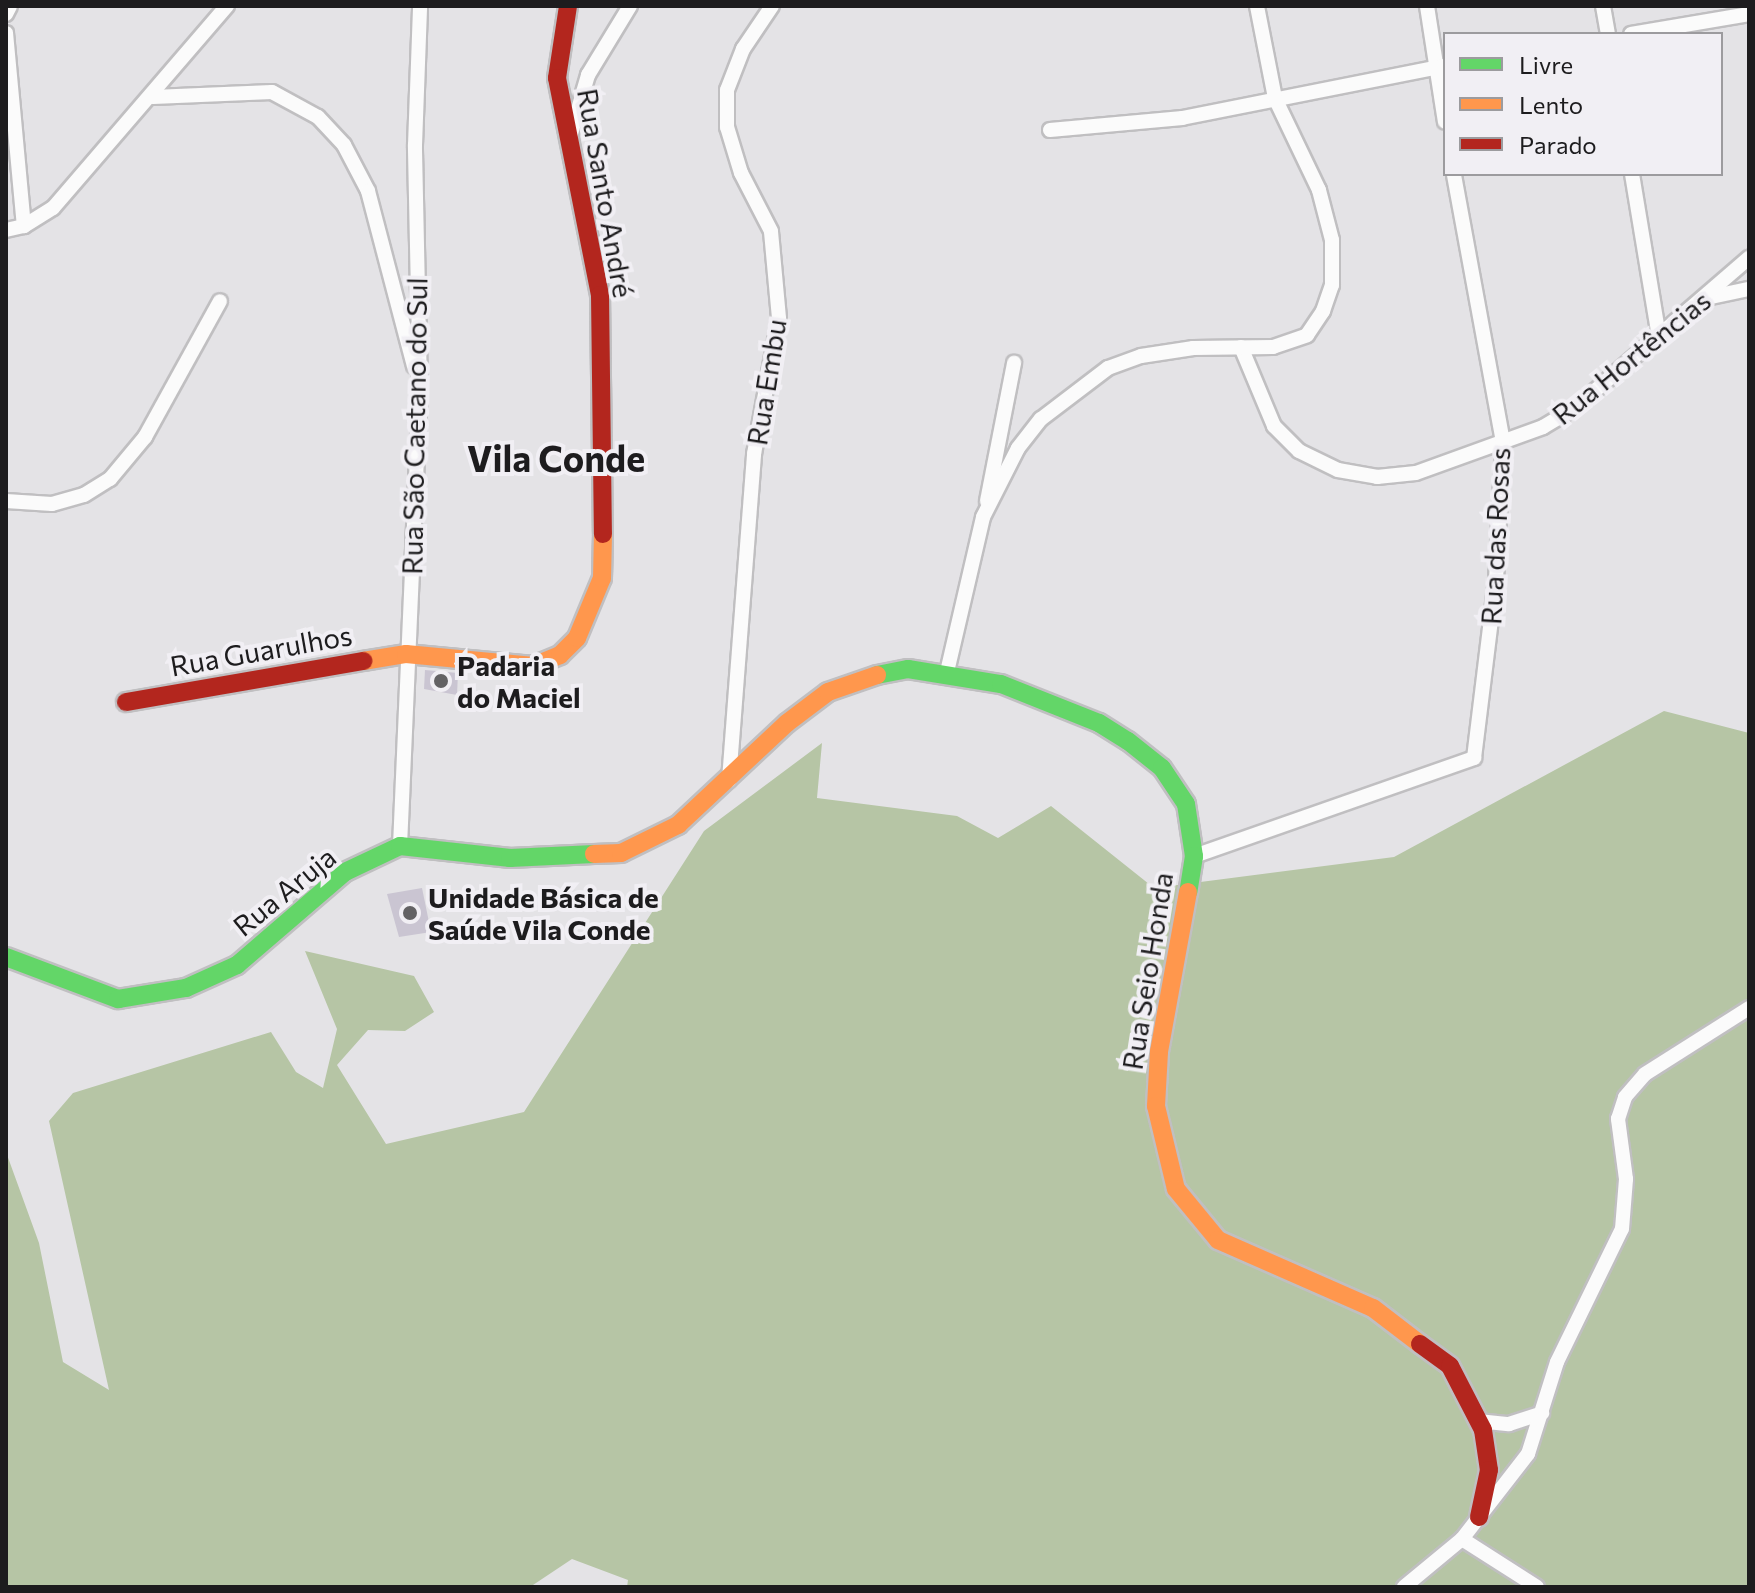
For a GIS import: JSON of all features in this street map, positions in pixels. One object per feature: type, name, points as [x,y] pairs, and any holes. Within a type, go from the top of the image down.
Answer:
[{"type":"street","points":[[6,14],[10,6]]},
{"type":"street","points":[[6,230],[24,226],[53,208],[153,97],[227,6]]},
{"type":"street","name":"Rua São Caetano do Sul","points":[[400,846],[406,654],[420,389],[415,145],[420,6]]},
{"type":"street","name":"Rua Santo André","points":[[406,654],[533,666],[560,655],[577,638],[602,578],[600,295],[557,78],[568,6]]},
{"type":"street","points":[[569,141],[588,75],[630,6]]},
{"type":"street","name":"Rua Embu","points":[[729,780],[754,454],[779,318],[771,231],[741,173],[727,127],[727,90],[743,49],[772,6]]},
{"type":"street","points":[[983,517],[1018,448],[1079,386],[1141,356],[1273,347],[1307,335],[1332,285],[1332,240],[1319,190],[1275,98],[1257,6]]},
{"type":"street","points":[[1427,6],[1440,67],[1443,100]]},
{"type":"street","points":[[1603,6],[1608,32]]},
{"type":"street","points":[[1643,32],[1749,14]]},
{"type":"street","points":[[6,33],[24,226]]},
{"type":"street","points":[[1050,130],[1182,118],[1440,67]]},
{"type":"street","points":[[153,97],[272,92],[318,117],[344,145],[368,191],[420,389]]},
{"type":"street","name":"Rua das Rosas","points":[[1194,856],[1474,758],[1496,580],[1503,442],[1454,176]]},
{"type":"street","points":[[1632,176],[1659,337]]},
{"type":"street","name":"Rua Hortências","points":[[1241,347],[1274,426],[1317,462],[1377,477],[1416,473],[1503,442],[1575,408],[1749,258]]},
{"type":"street","points":[[1702,300],[1749,289]]},
{"type":"street","points":[[6,501],[52,504],[84,495],[110,479],[145,437],[220,301]]},
{"type":"street","points":[[947,672],[1014,363]]},
{"type":"street","name":"Rua Guarulhos","points":[[126,702],[406,654]]},
{"type":"street","name":"Rua Seio Honda","points":[[729,780],[787,723],[828,692],[862,678],[908,669],[947,672],[1001,684],[1099,723],[1162,768],[1186,804],[1194,856],[1159,1052],[1156,1106],[1176,1189],[1218,1240],[1401,1325],[1450,1366],[1478,1421],[1489,1470],[1479,1517]]},
{"type":"street","points":[[400,846],[510,858],[621,853],[678,825],[729,780]]},
{"type":"street","name":"Rua Aruja","points":[[6,957],[118,999],[186,988],[237,965],[345,872],[400,846]]},
{"type":"street","points":[[1404,1587],[1462,1539],[1528,1454],[1557,1362],[1622,1229],[1626,1179],[1618,1119],[1625,1097],[1645,1074],[1749,1008]]},
{"type":"street","points":[[1478,1421],[1509,1424],[1542,1413]]},
{"type":"street","points":[[1462,1539],[1537,1587]]},
{"type":"green space","points":[[1664,711],[1749,733],[1749,1587],[627,1587],[628,1580],[572,1559],[530,1587],[6,1587],[6,1152],[39,1243],[63,1362],[109,1390],[49,1121],[73,1093],[271,1032],[296,1072],[323,1088],[337,1029],[305,951],[414,976],[434,1012],[405,1031],[368,1030],[337,1065],[386,1144],[524,1112],[704,831],[822,743],[817,798],[957,816],[998,838],[1051,806],[1154,888],[1394,857]]},
{"type":"building","name":"Padaria do Maciel","points":[[425,670],[458,673],[457,695],[424,689]]},
{"type":"building","name":"Unidade Básica de Saúde Vila Conde","points":[[422,888],[431,932],[399,937],[387,894]]},
{"type":"traffic: fast","points":[[877,675],[908,669],[1001,684],[1099,723],[1128,741],[1162,768],[1186,804],[1194,856],[1188,892]]},
{"type":"traffic: fast","points":[[6,957],[118,999],[186,988],[237,965],[345,872],[400,846],[510,858],[594,854]]},
{"type":"traffic: slow","points":[[363,661],[406,654],[533,666],[560,655],[577,638],[602,578],[603,534]]},
{"type":"traffic: slow","points":[[594,854],[621,853],[678,825],[787,723],[828,692],[877,675]]},
{"type":"traffic: slow","points":[[1188,892],[1159,1052],[1156,1106],[1176,1189],[1218,1240],[1373,1308],[1420,1344]]},
{"type":"traffic: jam","points":[[568,6],[557,78],[600,295],[603,534]]},
{"type":"traffic: jam","points":[[126,702],[363,661]]},
{"type":"traffic: jam","points":[[1420,1344],[1450,1366],[1483,1430],[1489,1470],[1479,1517]]},
{"type":"place","name":"Padaria do Maciel","points":[[441,681]]},
{"type":"place","name":"Unidade Básica de Saúde Vila Conde","points":[[410,913]]},
{"type":"district","name":"Vila Conde","points":[[556,458]]}]
